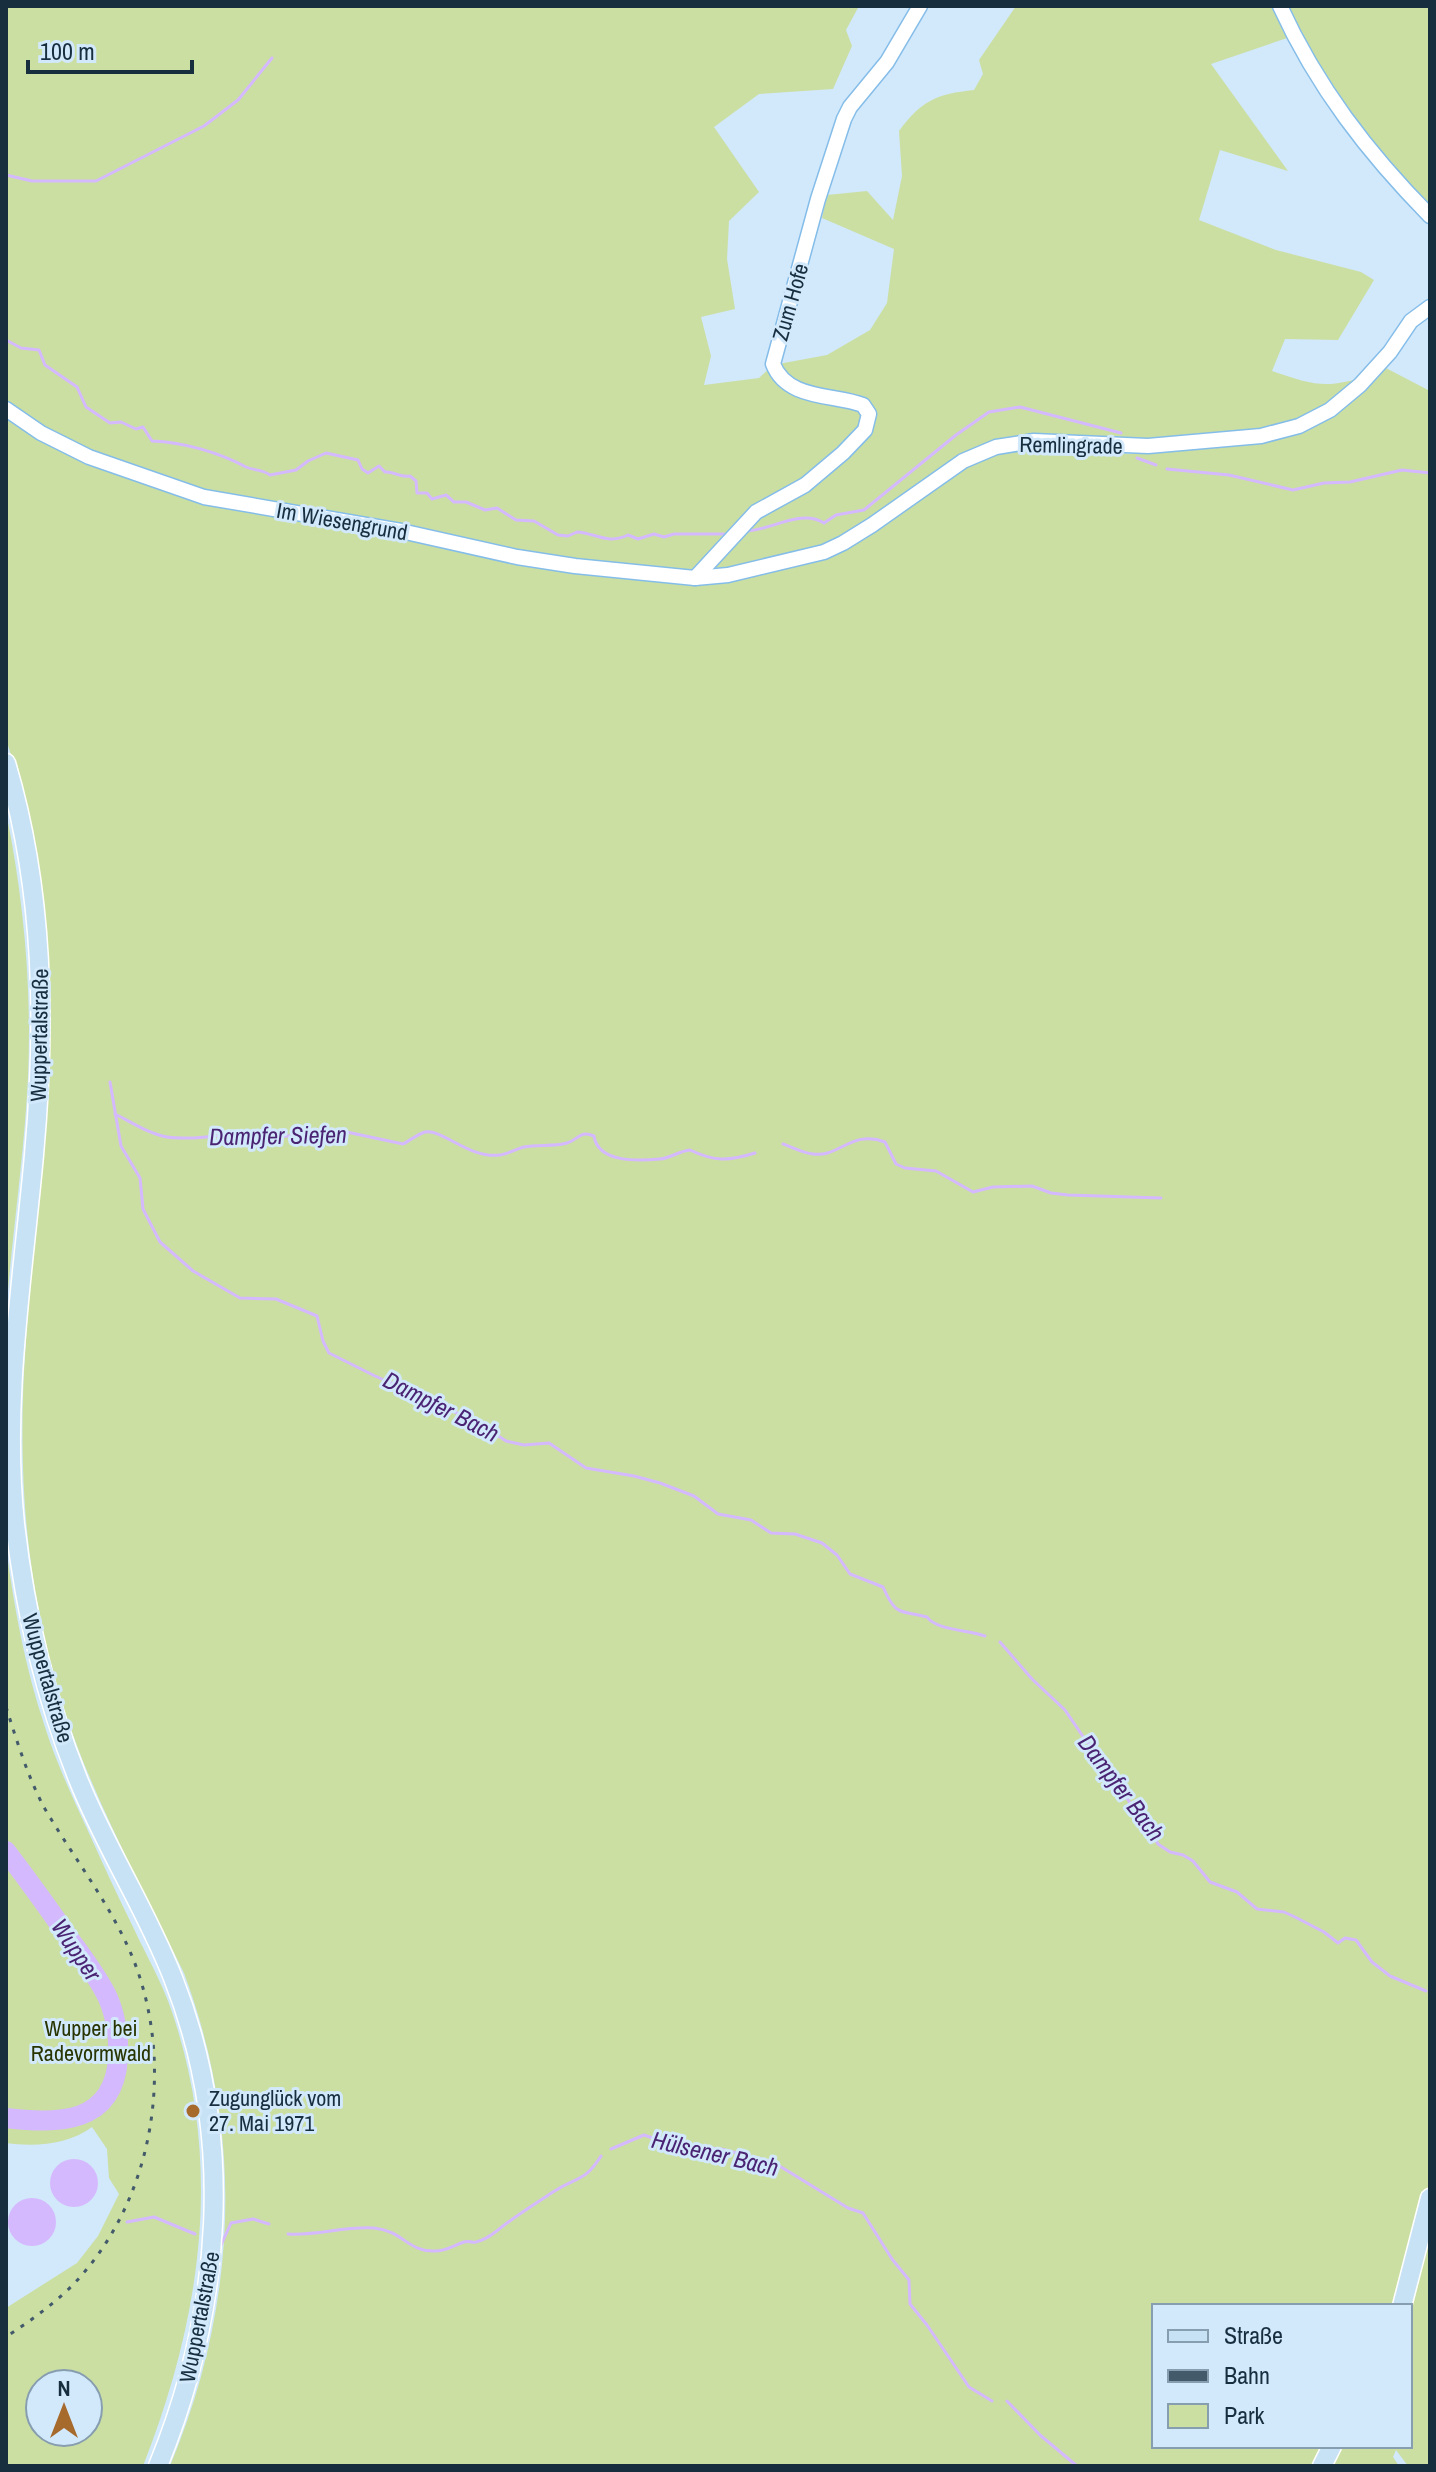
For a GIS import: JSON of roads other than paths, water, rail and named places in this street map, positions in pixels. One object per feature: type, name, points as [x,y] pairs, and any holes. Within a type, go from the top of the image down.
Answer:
[{"type":"main road","name":"Wuppertalstraße","points":[[6,763],[31,872],[41,995],[38,1115],[11,1401],[13,1492],[22,1580],[41,1668],[79,1780],[158,1945],[188,2021],[206,2091],[213,2150],[215,2221],[209,2288],[188,2382],[158,2466]]},
{"type":"main road","points":[[1403,2304],[1430,2198]]},
{"type":"main road","points":[[1322,2466],[1331,2448]]},
{"type":"street","name":"Zum Hofe","points":[[695,578],[751,516],[818,475],[854,443],[867,425],[869,414],[863,405],[809,394],[782,379],[773,364],[818,199],[844,119],[850,107],[887,62],[920,6]]},
{"type":"street","points":[[1280,6],[1293,36],[1339,112],[1430,216]]},
{"type":"street","name":"Remlingrade","points":[[695,578],[728,575],[824,552],[872,525],[963,461],[996,447],[1034,441],[1148,446],[1261,436],[1299,426],[1330,410],[1360,385],[1390,352],[1411,321],[1430,307]]},
{"type":"street","name":"Im Wiesengrund","points":[[6,409],[41,433],[89,457],[204,497],[401,531],[517,557],[695,578]]},
{"type":"waterway","points":[[6,175],[32,181],[96,181],[204,126],[238,100],[272,58]]},
{"type":"waterway","points":[[6,340],[21,348],[39,350],[45,365],[77,387],[86,407],[110,423],[121,422],[136,429],[143,427],[152,441],[201,449],[270,475],[296,470],[326,453],[358,460],[368,473],[379,466],[385,472],[410,476],[416,481],[417,493],[427,493],[432,499],[446,495],[454,502],[466,502],[485,510],[497,508],[516,520],[534,521],[558,535],[568,536],[577,532],[608,539],[628,535],[638,539],[654,534],[664,537],[674,534],[724,534]]},
{"type":"waterway","points":[[748,531],[806,518],[824,523],[836,515],[864,510],[989,412],[1020,407],[1121,433]]},
{"type":"waterway","points":[[1137,458],[1156,465]]},
{"type":"waterway","points":[[1167,469],[1229,475],[1293,490],[1324,483],[1350,482],[1402,470],[1430,473]]},
{"type":"waterway","name":"Dampfer Bach","points":[[110,1082],[121,1146],[140,1178],[143,1209],[160,1242],[193,1271],[240,1298],[276,1299],[317,1316],[329,1353],[391,1383],[403,1384],[417,1395],[473,1419],[506,1441],[524,1445],[549,1443],[586,1468],[660,1483],[694,1496],[718,1514],[751,1520],[771,1533],[795,1534],[822,1543],[837,1555],[850,1574],[883,1587],[891,1603],[899,1610],[927,1617],[937,1625],[985,1636]]},
{"type":"waterway","name":"Dampfer Siefen","points":[[115,1114],[154,1133],[178,1138],[233,1136],[255,1139],[342,1131],[403,1144],[422,1133],[432,1132],[478,1153],[500,1155],[524,1147],[567,1143],[585,1134],[594,1136],[597,1145],[611,1156],[631,1160],[664,1158],[690,1150],[722,1159],[755,1153]]},
{"type":"waterway","name":"Dampfer Siefen","points":[[783,1144],[822,1154],[863,1139],[885,1142],[896,1164],[936,1171],[973,1192],[993,1187],[1032,1186],[1068,1195],[1161,1198]]},
{"type":"waterway","name":"Dampfer Bach","points":[[1000,1642],[1032,1679],[1065,1710],[1107,1765],[1133,1808],[1142,1815],[1158,1844],[1193,1861],[1210,1882],[1237,1892],[1257,1909],[1284,1912],[1324,1932],[1338,1943],[1345,1938],[1356,1940],[1372,1962],[1390,1976],[1426,1991]]},
{"type":"waterway","name":"Wupper","points":[[6,1851],[104,1990],[115,2020],[118,2050],[114,2080],[106,2096],[94,2108],[63,2119],[6,2118]]},
{"type":"waterway","name":"Hülsener Bach","points":[[94,2109],[99,2115]]},
{"type":"waterway","name":"Hülsener Bach","points":[[611,2149],[644,2135],[673,2145],[721,2149],[773,2162],[848,2208],[863,2213],[909,2280],[910,2304],[969,2387],[992,2401]]},
{"type":"waterway","name":"Hülsener Bach","points":[[288,2234],[374,2228],[392,2233],[418,2248],[435,2251],[466,2241],[476,2242],[489,2237],[553,2192],[585,2175],[601,2156]]},
{"type":"waterway","name":"Hülsener Bach","points":[[127,2222],[154,2217],[195,2234]]},
{"type":"waterway","name":"Hülsener Bach","points":[[221,2245],[231,2223],[253,2219],[269,2224]]},
{"type":"waterway","name":"Hülsener Bach","points":[[1007,2401],[1040,2435],[1077,2466]]},
{"type":"railway","points":[[6,1707],[23,1759],[45,1809],[104,1902],[134,1961],[146,2001],[153,2042],[154,2084],[150,2126],[141,2167],[126,2206],[106,2243],[64,2293],[6,2337]]},
{"type":"place","name":"Zugunglück vom 27. Mai 1971","points":[[193,2111]]},
{"type":"park label","name":"Wupper bei Radevormwald","points":[[91,2040]]}]
